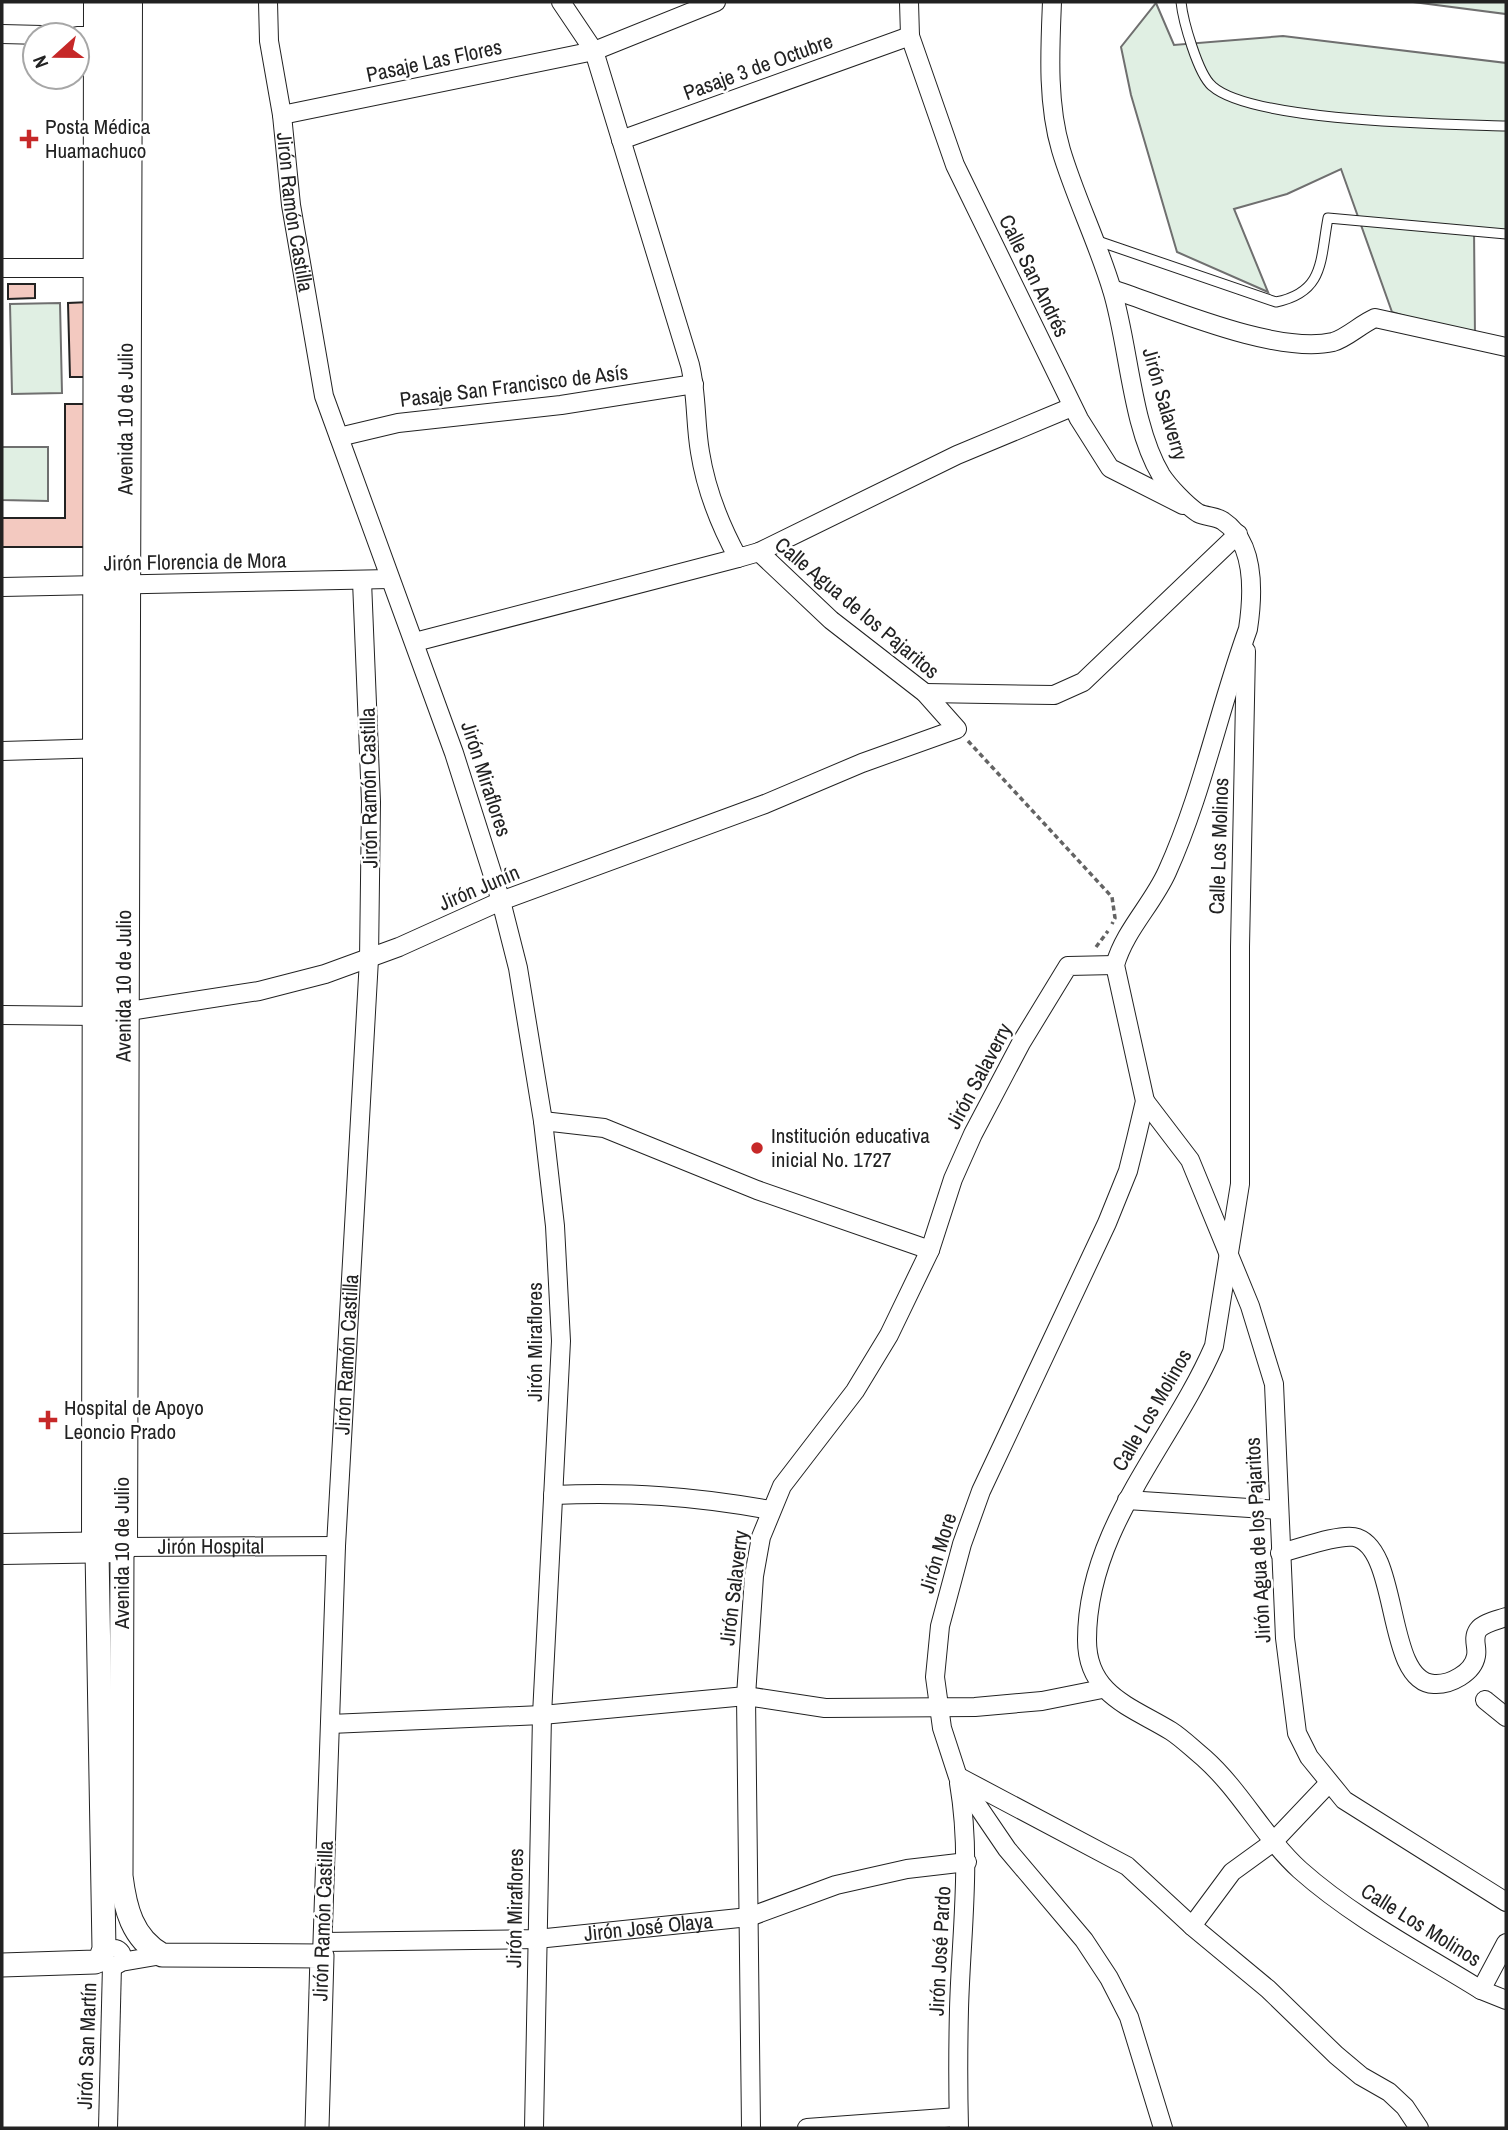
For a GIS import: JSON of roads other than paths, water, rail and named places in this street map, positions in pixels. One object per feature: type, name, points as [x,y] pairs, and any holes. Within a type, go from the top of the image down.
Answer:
[{"type":"highway","name":"Avenida 10 de Julio","points":[[99,2],[112,268],[109,1548]]},
{"type":"highway","name":"Avenida 10 de Julio","points":[[101,36],[127,2]]},
{"type":"highway","name":"Jirón Hospital","points":[[2,1549],[109,1548]]},
{"type":"street","name":"Jirón Ramón Castilla","points":[[268,2],[269,41],[282,115],[291,205],[321,383],[390,579]]},
{"type":"street","points":[[561,2],[594,51],[694,384],[700,451],[710,493],[738,558]]},
{"type":"street","name":"Pasaje Las Flores","points":[[282,115],[594,51],[716,2]]},
{"type":"street","name":"Calle San Andrés","points":[[909,2],[910,36],[955,165],[1072,407],[1110,467],[1199,513]]},
{"type":"street","name":"Jirón Salaverry","points":[[1052,2],[1053,107],[1061,148],[1112,289],[1147,439],[1161,475],[1199,513],[1222,520],[1238,534]]},
{"type":"street","points":[[2,34],[21,34]]},
{"type":"street","name":"Pasaje 3 de Octubre","points":[[621,140],[910,36]]},
{"type":"street","points":[[2,268],[112,268]]},
{"type":"street","points":[[1112,289],[1278,343],[1308,345],[1336,341],[1375,318],[1506,347]]},
{"type":"street","name":"Pasaje San Francisco de Asís","points":[[339,437],[398,423],[549,407],[694,384]]},
{"type":"street","points":[[760,552],[957,455],[1072,407]]},
{"type":"street","points":[[1115,965],[1121,945],[1166,875],[1248,629],[1252,597],[1238,534]]},
{"type":"street","points":[[925,692],[1054,695],[1083,682],[1238,534]]},
{"type":"street","name":"Calle Agua de los Pajaritos","points":[[415,642],[760,552],[831,620],[925,692],[957,729]]},
{"type":"street","name":"Jirón Florencia de Mora","points":[[2,587],[111,587],[390,579]]},
{"type":"street","name":"Jirón Miraflores","points":[[390,579],[415,642],[501,901],[518,968],[543,1121],[555,1226],[561,1341],[542,1715],[534,2128]]},
{"type":"street","name":"Jirón Ramón Castilla","points":[[317,2128],[336,1546],[369,959],[371,802],[362,581]]},
{"type":"street","name":"Calle Los Molinos","points":[[1248,629],[1240,947],[1240,1184],[1214,1346],[1203,1371],[1127,1500],[1101,1562],[1092,1596],[1087,1641],[1090,1663],[1102,1689],[1122,1706],[1172,1731],[1222,1774],[1272,1843],[1300,1870],[1353,1910],[1481,1990],[1506,2000]]},
{"type":"street","name":"Jirón Junín","points":[[2,1015],[110,1012],[259,991],[369,959],[501,901],[765,804],[862,763],[957,729]]},
{"type":"street","points":[[2,751],[111,748]]},
{"type":"street","name":"Jirón Salaverry","points":[[751,2128],[746,1696],[754,1576],[761,1537],[770,1510],[795,1466],[855,1391],[889,1335],[930,1250],[953,1179],[973,1134],[1021,1043],[1068,966],[1115,965]]},
{"type":"street","name":"Jirón More","points":[[1115,965],[1145,1101],[1128,1171],[1107,1223],[981,1491],[962,1544],[940,1626],[935,1677],[938,1707],[958,1777],[1007,1849],[1084,1940],[1109,1978],[1129,2017],[1163,2128]]},
{"type":"street","name":"Jirón Agua de los Pajaritos","points":[[1145,1101],[1190,1160],[1250,1306],[1274,1384],[1285,1638],[1297,1733],[1328,1784],[1360,1812],[1506,1902]]},
{"type":"street","points":[[543,1121],[604,1128],[757,1190],[930,1250]]},
{"type":"street","points":[[553,1495],[626,1492],[687,1496],[770,1510]]},
{"type":"street","points":[[1127,1500],[1278,1510]]},
{"type":"street","points":[[1280,1553],[1345,1537],[1363,1541],[1380,1562],[1405,1656],[1412,1669],[1423,1680],[1434,1684],[1464,1675],[1477,1655],[1475,1634],[1480,1627],[1506,1617]]},
{"type":"street","name":"Jirón Hospital","points":[[109,1548],[336,1546]]},
{"type":"street","name":"Avenida 10 de Julio","points":[[109,1548],[111,1778],[121,1876],[113,1899],[111,1957]]},
{"type":"street","points":[[330,1724],[542,1715],[746,1696],[825,1708],[938,1707],[1042,1701],[1102,1689]]},
{"type":"street","points":[[1485,1700],[1506,1717]]},
{"type":"street","points":[[958,1777],[1127,1866],[1192,1926],[1268,1989],[1336,2055],[1361,2076],[1390,2092],[1405,2107],[1419,2128]]},
{"type":"street","name":"Jirón José Pardo","points":[[958,1777],[966,1825],[967,1862],[959,2009],[958,2123]]},
{"type":"street","points":[[1192,1926],[1232,1872],[1272,1843],[1328,1784]]},
{"type":"street","name":"Jirón José Olaya","points":[[2,1965],[111,1957],[537,1939],[749,1917],[836,1885],[907,1869],[967,1862]]},
{"type":"street","name":"Avenida 10 de Julio","points":[[113,1899],[131,1920],[142,1940],[162,1955]]},
{"type":"street","points":[[111,1957],[142,1940]]},
{"type":"street","points":[[1481,1990],[1506,1943]]},
{"type":"street","name":"Jirón San Martín","points":[[107,2128],[111,1957]]},
{"type":"street","points":[[807,2128],[958,2123]]},
{"type":"lane","points":[[1181,2],[1202,74],[1211,86],[1227,96],[1273,110],[1411,123],[1506,126]]},
{"type":"lane","points":[[1093,240],[1276,302],[1295,298],[1316,280],[1328,218],[1506,234]]},
{"type":"place","name":"Posta Médica Huamachuco","points":[[29,139]]},
{"type":"place","name":"Institución educativa inicial No. 1727","points":[[757,1148]]},
{"type":"place","name":"Hospital de Apoyo Leoncio Prado","points":[[48,1420]]}]
